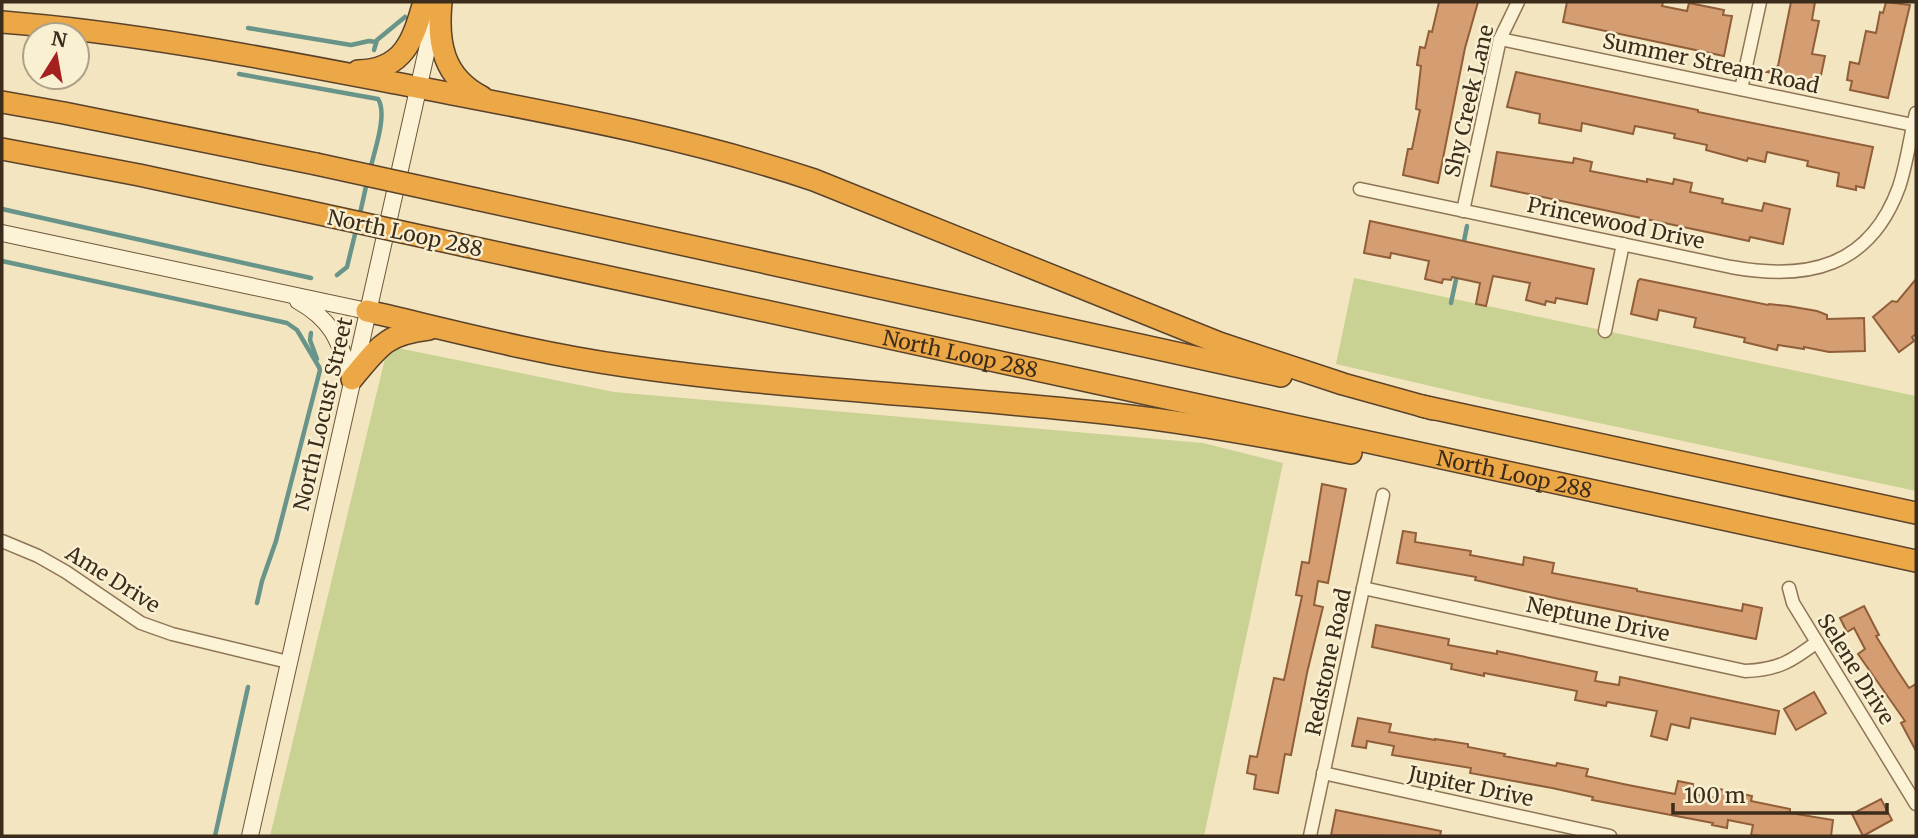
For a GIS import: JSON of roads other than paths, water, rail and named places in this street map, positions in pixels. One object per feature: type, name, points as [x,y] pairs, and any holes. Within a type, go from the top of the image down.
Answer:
[{"type":"highway","points":[[314,68],[370,71],[397,60],[411,42],[424,2]]},
{"type":"highway","points":[[439,2],[439,38],[449,66],[468,90],[491,101]]},
{"type":"highway","points":[[2,22],[132,35],[218,49],[648,134],[779,168],[1219,343],[1343,384],[1433,409]]},
{"type":"highway","points":[[2,102],[316,164],[1916,513]]},
{"type":"highway","name":"North Loop 288","points":[[2,149],[306,211],[1916,561]]},
{"type":"highway","points":[[368,311],[558,355],[625,366],[770,383],[1168,421],[1322,447],[1478,478],[1587,490]]},
{"type":"highway","points":[[352,379],[374,352],[393,337],[405,332],[441,328]]},
{"type":"main road","name":"North Locust Street","points":[[250,836],[439,2]]},
{"type":"main road","points":[[2,233],[368,311]]},
{"type":"main road","points":[[283,293],[311,308],[328,323],[340,345],[352,379]]},
{"type":"street","name":"Shy Creek Lane","points":[[1463,211],[1500,39],[1517,2]]},
{"type":"street","points":[[1741,89],[1760,2]]},
{"type":"street","name":"Summer Stream Road","points":[[1500,39],[1741,89],[1915,119]]},
{"type":"street","name":"Princewood Drive","points":[[1360,189],[1740,269],[1790,273],[1826,266],[1844,257],[1877,227],[1894,197],[1915,119]]},
{"type":"street","points":[[1605,331],[1623,244]]},
{"type":"street","name":"Redstone Road","points":[[1310,836],[1384,495]]},
{"type":"street","name":"Ame Drive","points":[[2,541],[38,556],[90,587],[141,623],[172,634],[288,662]]},
{"type":"street","name":"Neptune Drive","points":[[1363,587],[1745,671],[1780,666],[1818,642]]},
{"type":"street","name":"Selene Drive","points":[[1789,588],[1793,603],[1916,804]]},
{"type":"street","name":"Jupiter Drive","points":[[1323,773],[1610,836]]},
{"type":"waterway","points":[[374,50],[377,40],[405,17]]},
{"type":"waterway","points":[[248,28],[351,45],[376,42]]},
{"type":"waterway","points":[[239,74],[378,99],[381,106],[381,123],[370,170]]},
{"type":"waterway","points":[[359,218],[367,182]]},
{"type":"waterway","points":[[2,209],[311,278]]},
{"type":"waterway","points":[[1463,246],[1467,226]]},
{"type":"waterway","points":[[337,275],[347,267],[356,230]]},
{"type":"waterway","points":[[2,261],[287,323],[297,330],[319,367]]},
{"type":"waterway","points":[[1451,303],[1457,275]]},
{"type":"waterway","points":[[311,333],[310,340],[317,359]]},
{"type":"waterway","points":[[257,603],[276,541],[319,367]]},
{"type":"waterway","points":[[215,836],[248,687]]}]
